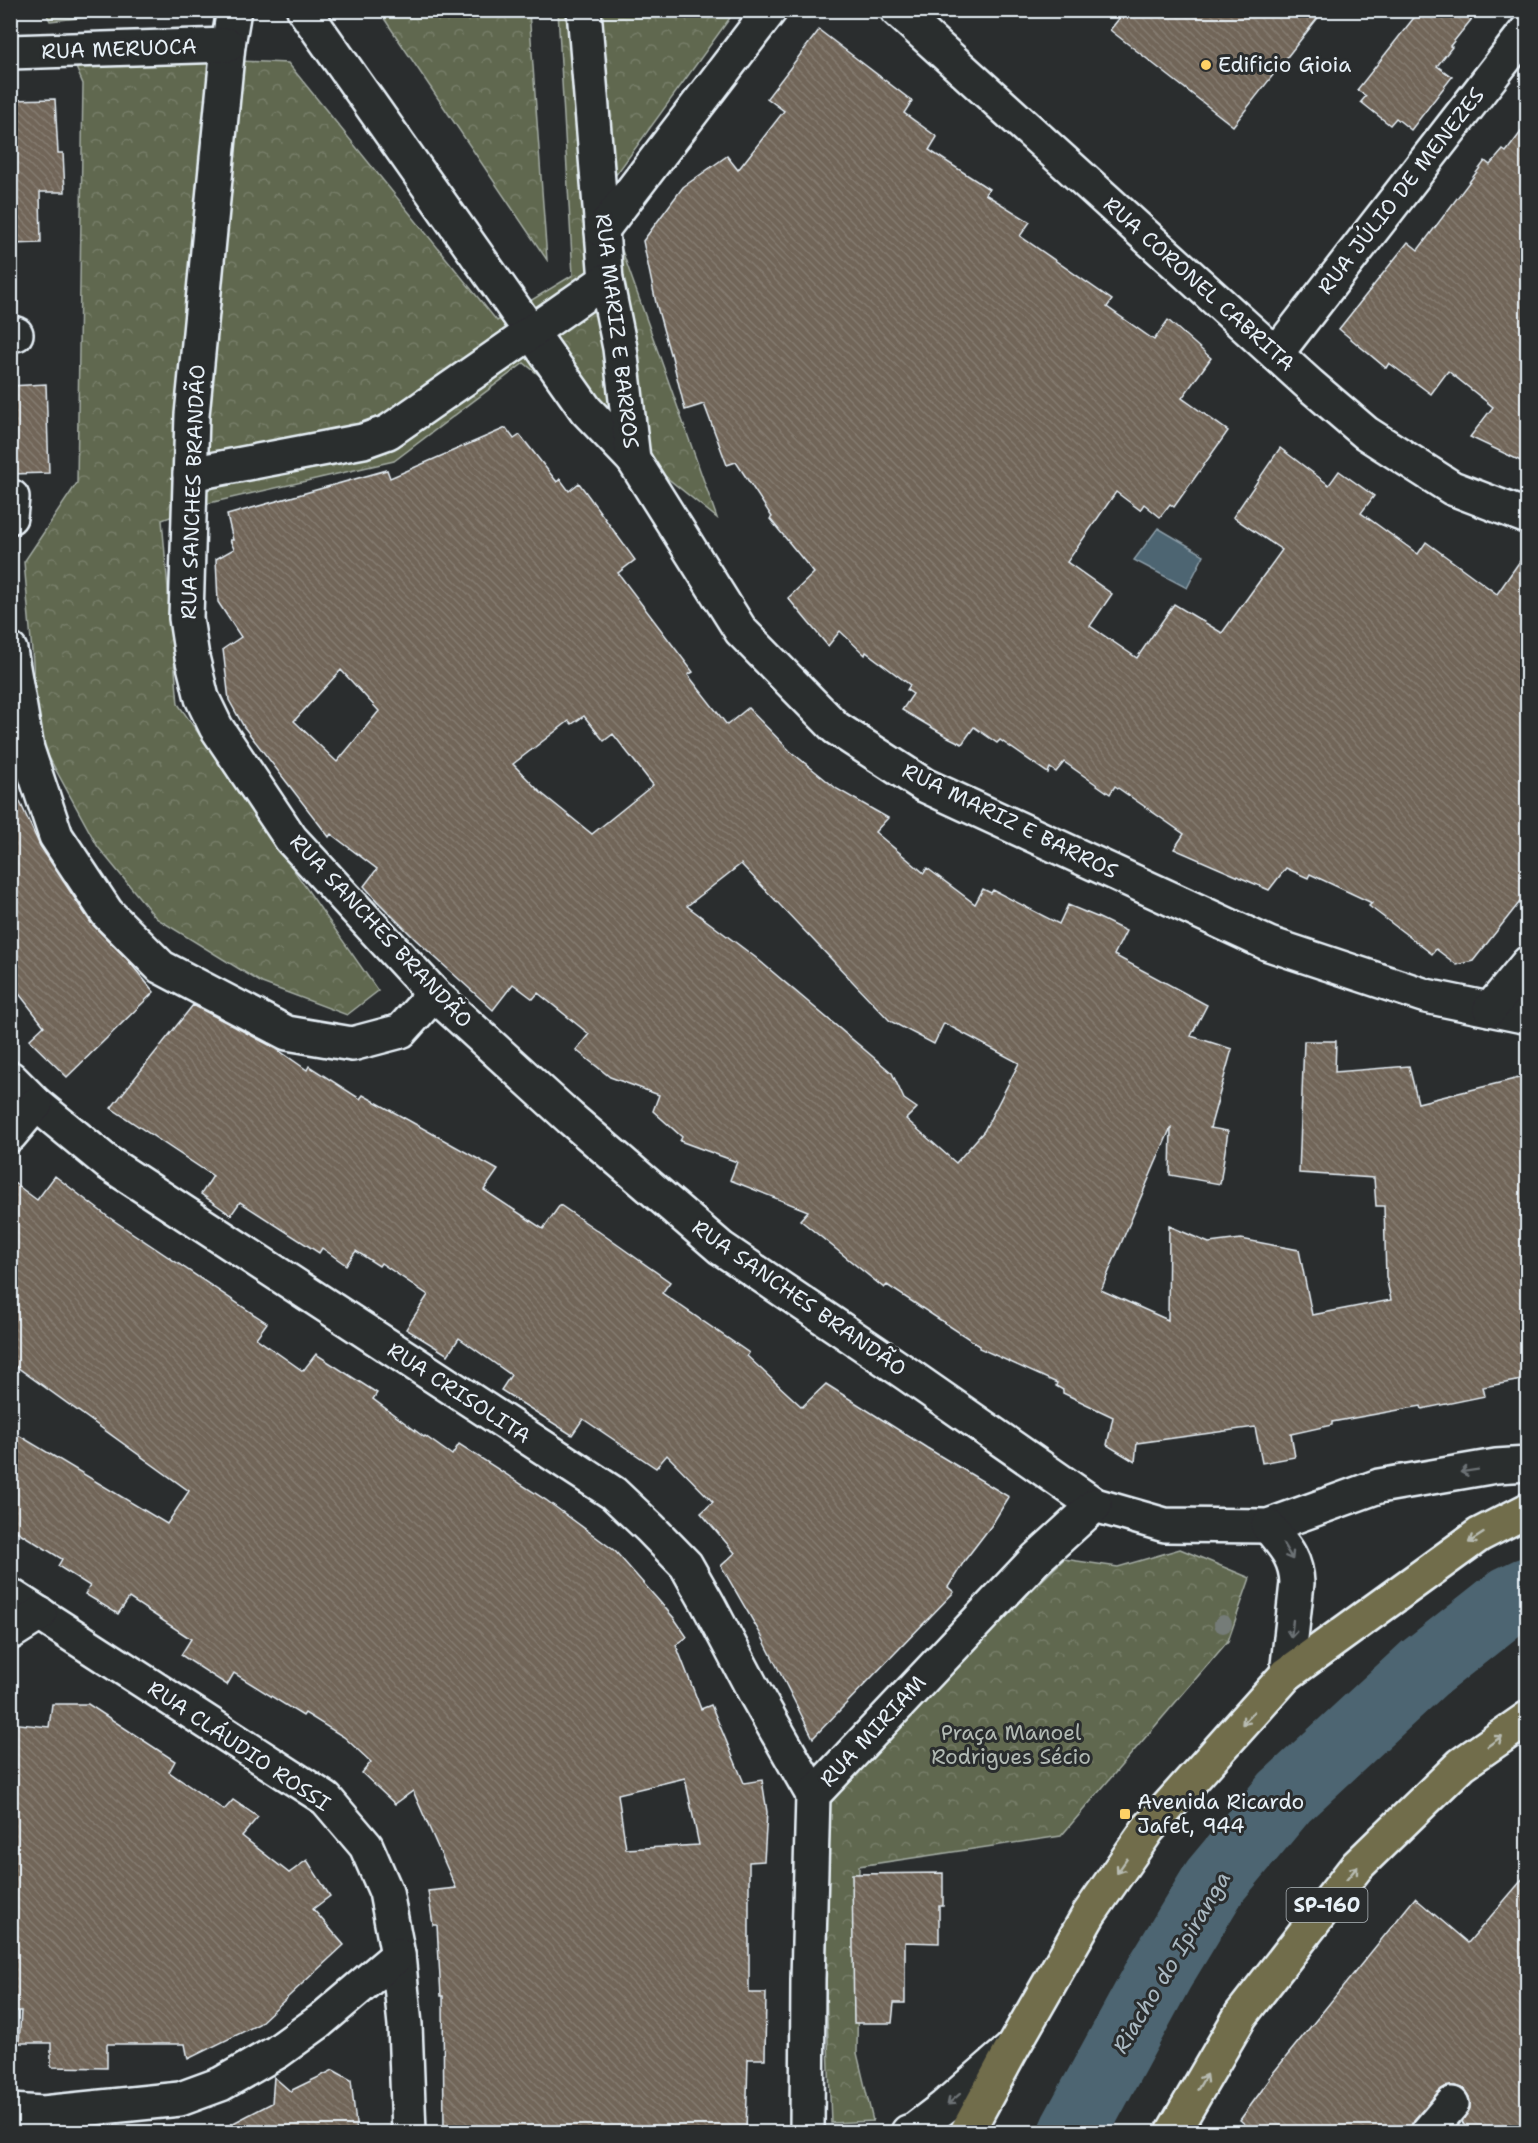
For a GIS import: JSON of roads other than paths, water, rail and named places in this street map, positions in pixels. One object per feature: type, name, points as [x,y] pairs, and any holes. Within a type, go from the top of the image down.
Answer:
[{"type":"main road","points":[[967,2133],[1089,1914],[1148,1829],[1287,1674],[1479,1535],[1527,1510]]},
{"type":"main road","name":"SP-160","points":[[1173,2133],[1241,2014],[1357,1866],[1462,1764],[1527,1718]]},
{"type":"street","name":"RUA SANCHES BRANDÃO","points":[[234,10],[228,45],[192,415],[186,618],[202,698],[216,727],[291,839],[434,994],[570,1118],[721,1248],[1095,1505],[1165,1525],[1268,1526],[1379,1486],[1496,1466],[1527,1464]]},
{"type":"street","points":[[304,10],[586,410],[633,459]]},
{"type":"street","name":"RUA MARIZ E BARROS","points":[[584,10],[606,280],[620,348],[633,459],[741,631],[836,728],[924,785],[1269,944],[1426,996],[1527,1017]]},
{"type":"street","points":[[602,230],[770,10]]},
{"type":"street","name":"RUA CORONEL CABRITA","points":[[897,10],[1366,433],[1452,488],[1527,517]]},
{"type":"street","name":"RUA JÚLIO DE MENEZES","points":[[1276,354],[1527,29]]},
{"type":"street","name":"RUA MERUOCA","points":[[10,52],[228,45]]},
{"type":"street","points":[[190,474],[363,441],[388,432],[606,280]]},
{"type":"street","points":[[10,650],[27,749],[56,836],[107,913],[161,967],[287,1033],[352,1044],[402,1031],[434,994]]},
{"type":"street","points":[[1490,1009],[1527,963]]},
{"type":"street","name":"RUA CRISOLITA","points":[[10,1078],[36,1104],[108,1163],[613,1492],[686,1565],[813,1795]]},
{"type":"street","points":[[10,1135],[36,1104]]},
{"type":"street","name":"RUA MIRIAM","points":[[807,2133],[813,1795],[1036,1558],[1095,1505]]},
{"type":"street","points":[[1268,1526],[1289,1552],[1296,1568],[1297,1583],[1287,1674]]},
{"type":"street","name":"RUA CLÁUDIO ROSSI","points":[[10,1595],[326,1799],[366,1846],[386,1892],[398,1955],[405,2025],[409,2133]]},
{"type":"street","points":[[10,1633],[40,1614]]},
{"type":"street","points":[[10,2111],[43,2112],[180,2099],[221,2084],[277,2052],[320,2021],[398,1955]]},
{"type":"street","points":[[908,2133],[944,2108],[1013,2047]]},
{"type":"street","points":[[1428,2133],[1452,2104]]},
{"type":"water","points":[[1158,528],[1204,555],[1187,588],[1134,560]]},
{"type":"waterway","name":"Riacho do Ipiranga","points":[[1073,2132],[1160,1972],[1215,1881],[1285,1797],[1424,1668],[1511,1599],[1528,1591]]},
{"type":"place","name":"Edificio Gioia","points":[[1206,65]]},
{"type":"place","name":"Avenida Ricardo Jafet, 944","points":[[1125,1814]]},
{"type":"park label","name":"Praça Manoel Rodrigues Sécio","points":[[1011,1745]]}]
